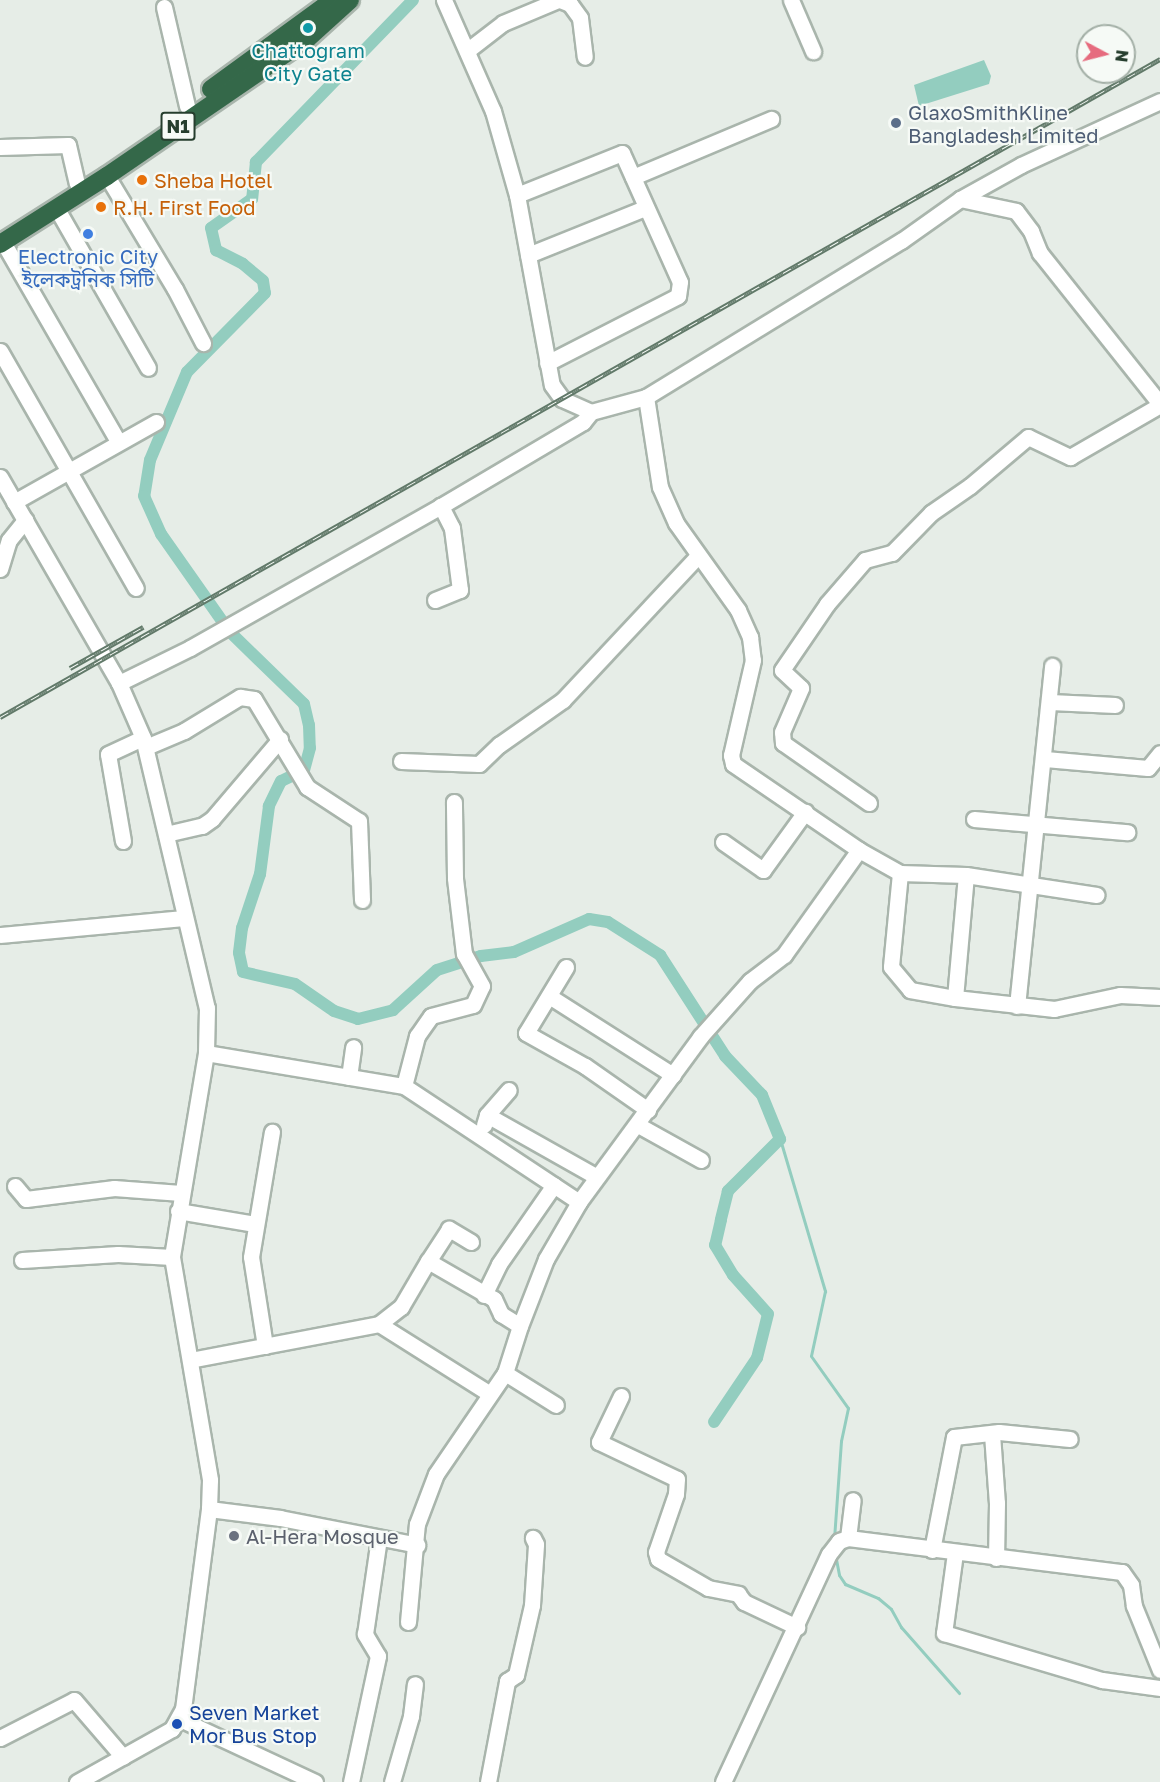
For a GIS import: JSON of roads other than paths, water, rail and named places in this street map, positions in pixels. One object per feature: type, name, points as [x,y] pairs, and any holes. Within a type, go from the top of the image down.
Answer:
[{"type":"highway","name":"N1","points":[[1,239],[57,209],[107,176],[333,0]]},
{"type":"highway","name":"N1","points":[[1,239],[77,183],[198,103],[307,39],[350,0]]},
{"type":"street","points":[[444,0],[493,111],[517,195],[552,384],[562,399],[591,412]]},
{"type":"street","points":[[468,51],[503,23],[559,0],[570,4],[580,18],[585,57]]},
{"type":"street","points":[[791,0],[813,51]]},
{"type":"street","points":[[164,7],[198,103]]},
{"type":"street","points":[[119,683],[212,637],[233,622],[441,506],[583,422],[591,412],[646,397],[901,241],[960,199],[1021,165],[1160,101]]},
{"type":"street","points":[[633,177],[771,118]]},
{"type":"street","points":[[0,147],[69,145],[77,183]]},
{"type":"street","points":[[517,195],[619,153],[624,155],[645,208],[680,282],[678,296],[547,363]]},
{"type":"street","points":[[107,176],[175,289],[203,343]]},
{"type":"street","points":[[869,803],[783,743],[782,732],[801,688],[782,670],[827,604],[848,576],[866,560],[892,553],[931,513],[970,486],[1028,437],[1070,457],[1160,404],[1040,253],[1031,231],[1016,211],[960,199]]},
{"type":"street","points":[[528,255],[645,208]]},
{"type":"street","points":[[57,209],[148,368]]},
{"type":"street","points":[[1,239],[118,441]]},
{"type":"street","points":[[0,351],[136,588]]},
{"type":"street","points":[[646,397],[660,488],[676,523],[698,557],[738,610],[750,637],[753,660],[731,755],[734,764],[859,850],[900,873],[966,875],[1096,895]]},
{"type":"street","points":[[14,502],[118,441],[156,422]]},
{"type":"street","points":[[0,477],[119,683],[144,742],[207,1008],[206,1053],[172,1257],[210,1480],[209,1509],[180,1719],[172,1729],[77,1782]]},
{"type":"street","points":[[435,600],[460,590],[452,528],[441,506]]},
{"type":"street","points":[[0,569],[9,540],[25,520]]},
{"type":"street","points":[[401,761],[479,764],[499,745],[563,700],[698,557]]},
{"type":"street","points":[[1017,1005],[1045,759],[1052,666]]},
{"type":"street","points":[[123,841],[108,753],[144,742],[248,696],[254,699],[307,787],[359,821],[362,900]]},
{"type":"street","points":[[1050,702],[1115,705]]},
{"type":"street","points":[[166,834],[202,826],[212,819],[279,739]]},
{"type":"street","points":[[1045,759],[1148,768],[1160,753]]},
{"type":"street","points":[[404,1086],[417,1036],[431,1016],[473,1005],[482,986],[467,960],[455,878],[454,802]]},
{"type":"street","points":[[723,842],[763,870],[805,812]]},
{"type":"street","points":[[974,819],[1127,832]]},
{"type":"street","points":[[408,1622],[417,1545],[417,1524],[436,1474],[505,1373],[546,1259],[579,1202],[639,1125],[700,1037],[750,981],[784,955],[859,850]]},
{"type":"street","points":[[900,873],[891,968],[910,990],[956,998],[1054,1009],[1120,995],[1160,997]]},
{"type":"street","points":[[956,998],[966,875]]},
{"type":"street","points":[[0,935],[184,918]]},
{"type":"street","points":[[566,967],[526,1033],[585,1066],[648,1110]]},
{"type":"street","points":[[549,996],[673,1075]]},
{"type":"street","points":[[349,1077],[353,1047]]},
{"type":"street","points":[[206,1053],[404,1086],[579,1202]]},
{"type":"street","points":[[481,1137],[487,1115],[509,1090]]},
{"type":"street","points":[[487,1115],[597,1178]]},
{"type":"street","points":[[639,1125],[701,1160]]},
{"type":"street","points":[[265,1346],[251,1257],[272,1132]]},
{"type":"street","points":[[484,1295],[499,1264],[554,1185]]},
{"type":"street","points":[[15,1186],[26,1199],[114,1188],[181,1193]]},
{"type":"street","points":[[178,1211],[255,1224]]},
{"type":"street","points":[[190,1360],[379,1324],[401,1307],[449,1229],[471,1242]]},
{"type":"street","points":[[22,1260],[118,1254],[172,1257]]},
{"type":"street","points":[[428,1261],[494,1299],[501,1314],[520,1326]]},
{"type":"street","points":[[379,1324],[490,1394]]},
{"type":"street","points":[[505,1373],[556,1405]]},
{"type":"street","points":[[621,1396],[599,1442],[677,1479],[676,1494],[656,1552],[658,1559],[708,1588],[738,1594],[744,1602],[797,1627]]},
{"type":"street","points":[[992,1434],[997,1503],[996,1558]]},
{"type":"street","points":[[932,1550],[954,1437],[992,1434],[1070,1439]]},
{"type":"street","points":[[723,1782],[829,1554],[844,1540],[853,1500]]},
{"type":"street","points":[[209,1509],[280,1518],[417,1545]]},
{"type":"street","points":[[351,1782],[378,1656],[365,1634],[379,1538]]},
{"type":"street","points":[[488,1782],[507,1681],[516,1675],[532,1605],[536,1544],[533,1538]]},
{"type":"street","points":[[844,1540],[1122,1572],[1129,1579],[1134,1606],[1160,1670]]},
{"type":"street","points":[[955,1553],[944,1633],[1102,1680],[1160,1688]]},
{"type":"street","points":[[392,1782],[411,1716],[415,1684]]},
{"type":"street","points":[[0,1738],[74,1700],[123,1757]]},
{"type":"street","points":[[180,1719],[315,1782]]},
{"type":"waterway","points":[[413,0],[256,162],[252,199],[211,228],[216,250],[243,264],[263,281],[265,293],[187,372],[150,460],[144,496],[161,534],[230,632],[304,704],[309,725],[310,748],[304,770],[281,781],[269,806],[260,874],[242,928],[239,953],[243,972],[295,984],[334,1011],[358,1019],[393,1010],[437,970],[481,956],[514,952],[589,919],[608,922],[660,955],[725,1056],[762,1095],[780,1139],[728,1191],[715,1245],[733,1275],[768,1314],[757,1358],[714,1422]]},
{"type":"waterway","points":[[780,1139],[825,1291],[811,1356],[848,1408],[841,1441],[834,1539]]},
{"type":"waterway","points":[[835,1554],[839,1575],[845,1584],[878,1598],[891,1609],[901,1627],[959,1693]]},
{"type":"railway","points":[[0,717],[1160,59]]},
{"type":"railway","points":[[70,668],[143,627]]},
{"type":"place","name":"Chattogram City Gate","points":[[308,28]]},
{"type":"place","name":"GlaxoSmithKline Bangladesh Limited","points":[[896,123]]},
{"type":"place","name":"Sheba Hotel","points":[[142,180]]},
{"type":"place","name":"R.H. First Food","points":[[101,207]]},
{"type":"place","name":"Electronic City ইলেকট্রনিক সিটি","points":[[88,234]]},
{"type":"place","name":"Al-Hera Mosque","points":[[234,1536]]},
{"type":"place","name":"Seven Market Mor Bus Stop","points":[[177,1724]]}]
